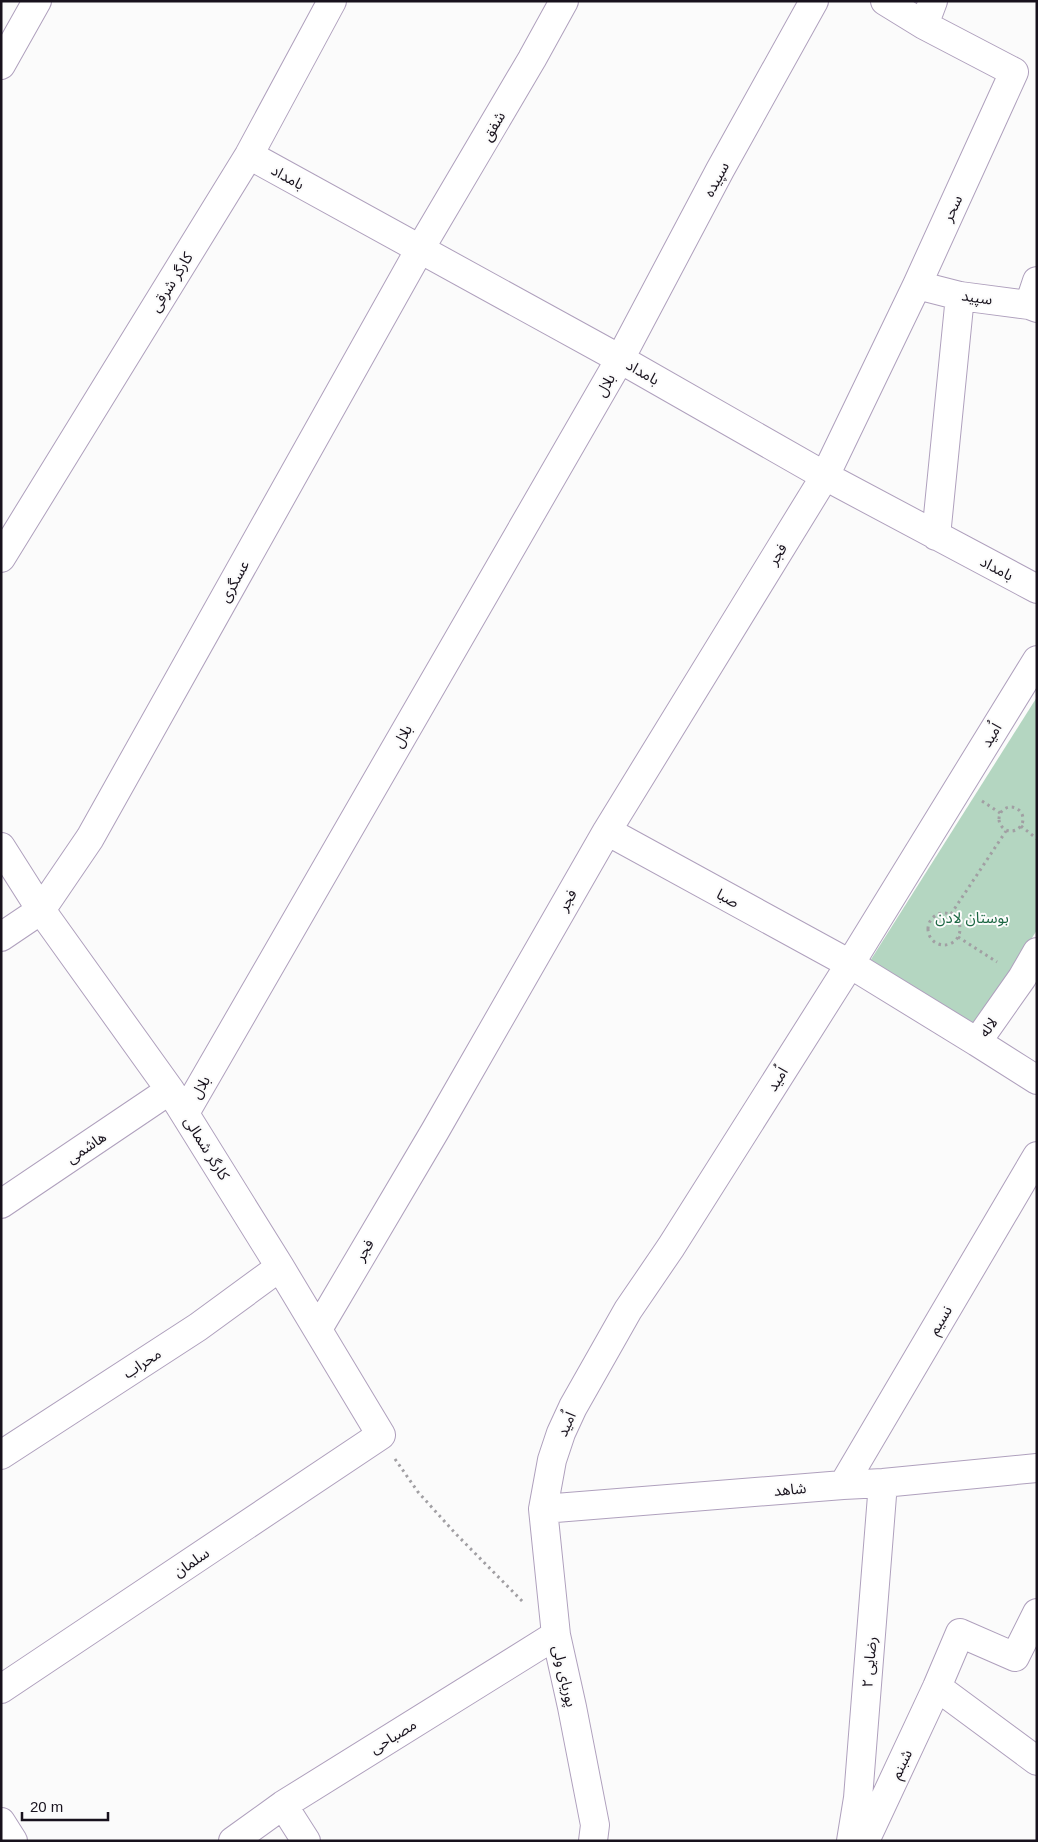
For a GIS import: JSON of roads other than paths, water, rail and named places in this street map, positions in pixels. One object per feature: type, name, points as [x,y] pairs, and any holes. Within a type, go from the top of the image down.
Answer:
[{"type":"street","points":[[1,65],[37,1]]},
{"type":"street","name":"کارگر شرقی","points":[[1,558],[249,155],[332,1]]},
{"type":"street","name":"شفق","points":[[420,249],[564,1]]},
{"type":"street","name":"سپیده","points":[[620,359],[720,170],[814,1]]},
{"type":"street","name":"سحر","points":[[825,476],[917,285],[1014,72],[929,13],[885,1]]},
{"type":"street","name":"بامداد","points":[[249,155],[620,359],[825,476],[1037,589]]},
{"type":"street","name":"عسگری","points":[[41,910],[90,838],[420,249]]},
{"type":"street","name":"سپید","points":[[917,285],[960,296],[1034,298]]},
{"type":"street","points":[[936,536],[960,296]]},
{"type":"street","name":"بلال","points":[[186,1113],[620,359]]},
{"type":"street","name":"فجر","points":[[318,1329],[435,1131],[607,831],[825,476]]},
{"type":"street","name":"اُمید","points":[[543,1509],[552,1460],[561,1433],[573,1407],[628,1310],[671,1247],[850,964],[1037,660]]},
{"type":"street","name":"صبا","points":[[607,831],[850,964],[977,1042]]},
{"type":"street","name":"کارگر شمالی","points":[[1,847],[41,910],[186,1113],[381,1435]]},
{"type":"street","points":[[1,938],[41,910]]},
{"type":"street","name":"لاله","points":[[1037,952],[1022,978],[977,1042],[1037,1080]]},
{"type":"street","name":"هاشمی","points":[[1,1204],[170,1090]]},
{"type":"street","name":"نسیم","points":[[843,1485],[1037,1156]]},
{"type":"street","name":"محراب","points":[[1,1455],[198,1326],[280,1267]]},
{"type":"street","name":"سلمان","points":[[1,1689],[381,1435]]},
{"type":"street","name":"شاهد","points":[[543,1509],[883,1483],[1037,1468]]},
{"type":"street","name":"رضایی ۲","points":[[851,1841],[858,1798],[883,1483]]},
{"type":"street","name":"پوریای ولی","points":[[543,1509],[556,1635],[595,1825],[593,1841]]},
{"type":"street","name":"شبنم","points":[[865,1841],[937,1687],[960,1633],[1015,1657],[1037,1613]]},
{"type":"street","name":"مصباحی","points":[[233,1841],[283,1805],[556,1635]]},
{"type":"street","points":[[937,1687],[1037,1761]]},
{"type":"street","points":[[283,1805],[306,1841]]},
{"type":"street","points":[[1,1822],[13,1841]]},
{"type":"park label","name":"بوستان لادن","points":[[972,917]]}]
